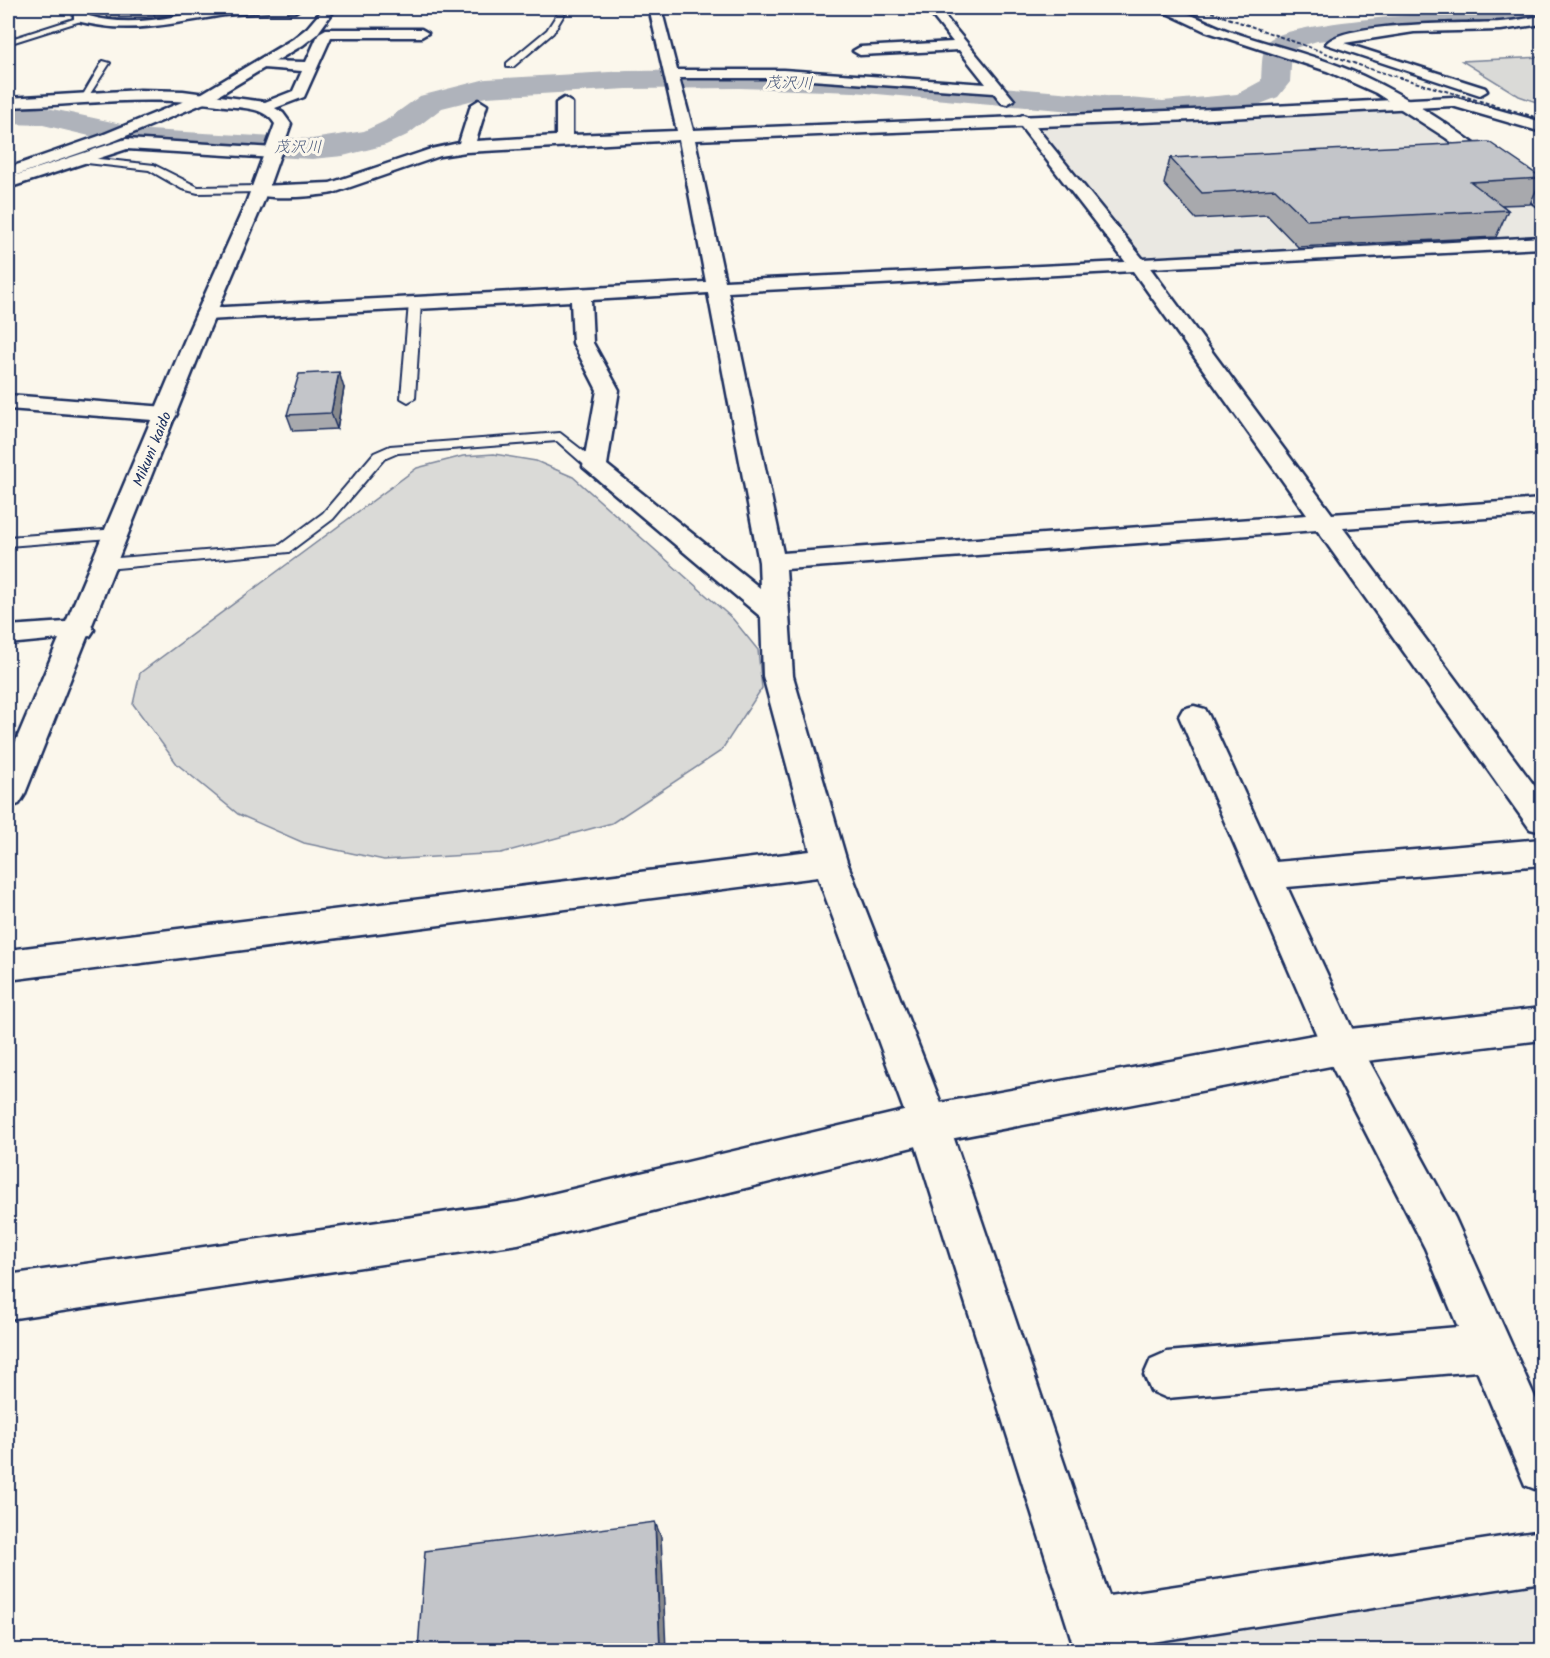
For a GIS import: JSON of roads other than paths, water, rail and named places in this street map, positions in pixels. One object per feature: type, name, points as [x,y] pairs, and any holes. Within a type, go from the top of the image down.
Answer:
[{"type":"street","points":[[87,13],[119,25],[147,24],[243,9],[295,8]]},
{"type":"street","points":[[8,173],[104,133],[183,95],[250,58],[291,27],[308,8]]},
{"type":"street","points":[[8,162],[104,133],[132,129],[204,98],[263,64],[312,31],[330,8]]},
{"type":"street","points":[[655,8],[674,78],[772,562],[778,676],[830,862],[929,1124],[1096,1638],[1542,1557]]},
{"type":"street","points":[[932,8],[1138,265],[1542,820]]},
{"type":"street","points":[[1162,8],[1190,21],[1354,77],[1406,103],[1542,201]]},
{"type":"street","points":[[1498,96],[1406,70],[1333,44],[1337,40],[1414,28],[1501,26],[1542,20]]},
{"type":"street","points":[[8,103],[183,95],[265,107],[299,94],[326,33],[421,33]]},
{"type":"street","points":[[860,51],[963,46]]},
{"type":"street","points":[[263,64],[311,67]]},
{"type":"street","points":[[674,78],[783,74],[998,89]]},
{"type":"street","points":[[260,190],[315,191],[333,188],[426,155],[466,147],[564,140],[1453,101],[1542,127]]},
{"type":"street","points":[[564,103],[564,140]]},
{"type":"street","points":[[466,147],[479,105]]},
{"type":"street","name":"Mikuni kaido","points":[[8,796],[80,630],[206,314],[276,148],[283,124],[278,116],[265,107]]},
{"type":"street","points":[[8,183],[126,144],[276,148]]},
{"type":"street","points":[[206,314],[1542,243]]},
{"type":"street","points":[[581,295],[583,343],[608,390],[595,467],[774,614]]},
{"type":"street","points":[[8,402],[166,414]]},
{"type":"street","points":[[772,562],[1542,506]]},
{"type":"street","points":[[8,634],[80,630]]},
{"type":"street","points":[[1194,716],[1341,1047],[1440,1233],[1542,1468]]},
{"type":"street","points":[[1265,876],[1542,852]]},
{"type":"street","points":[[8,965],[830,862]]},
{"type":"street","points":[[8,1297],[518,1223],[929,1124],[1341,1047],[1542,1024]]},
{"type":"street","points":[[1167,1374],[1490,1347]]},
{"type":"lane","points":[[510,65],[550,31],[564,8]]},
{"type":"lane","points":[[8,42],[87,13]]},
{"type":"lane","points":[[83,98],[106,63]]},
{"type":"lane","points":[[81,160],[151,168],[186,187],[198,190],[260,190]]},
{"type":"lane","points":[[408,398],[415,303]]},
{"type":"lane","points":[[106,564],[284,549],[328,516],[379,456],[395,449],[560,437],[595,467]]},
{"type":"lane","points":[[8,543],[118,534]]},
{"type":"waterway","name":"茂沢川","points":[[8,115],[43,116],[149,140],[312,149],[343,146],[375,138],[396,128],[431,102],[460,93],[486,88],[627,80],[739,79],[854,83],[1163,110],[1243,102],[1268,91],[1275,82],[1279,45],[1313,33],[1542,12]]},
{"type":"railway","points":[[1200,8],[1370,69],[1542,119]]}]
